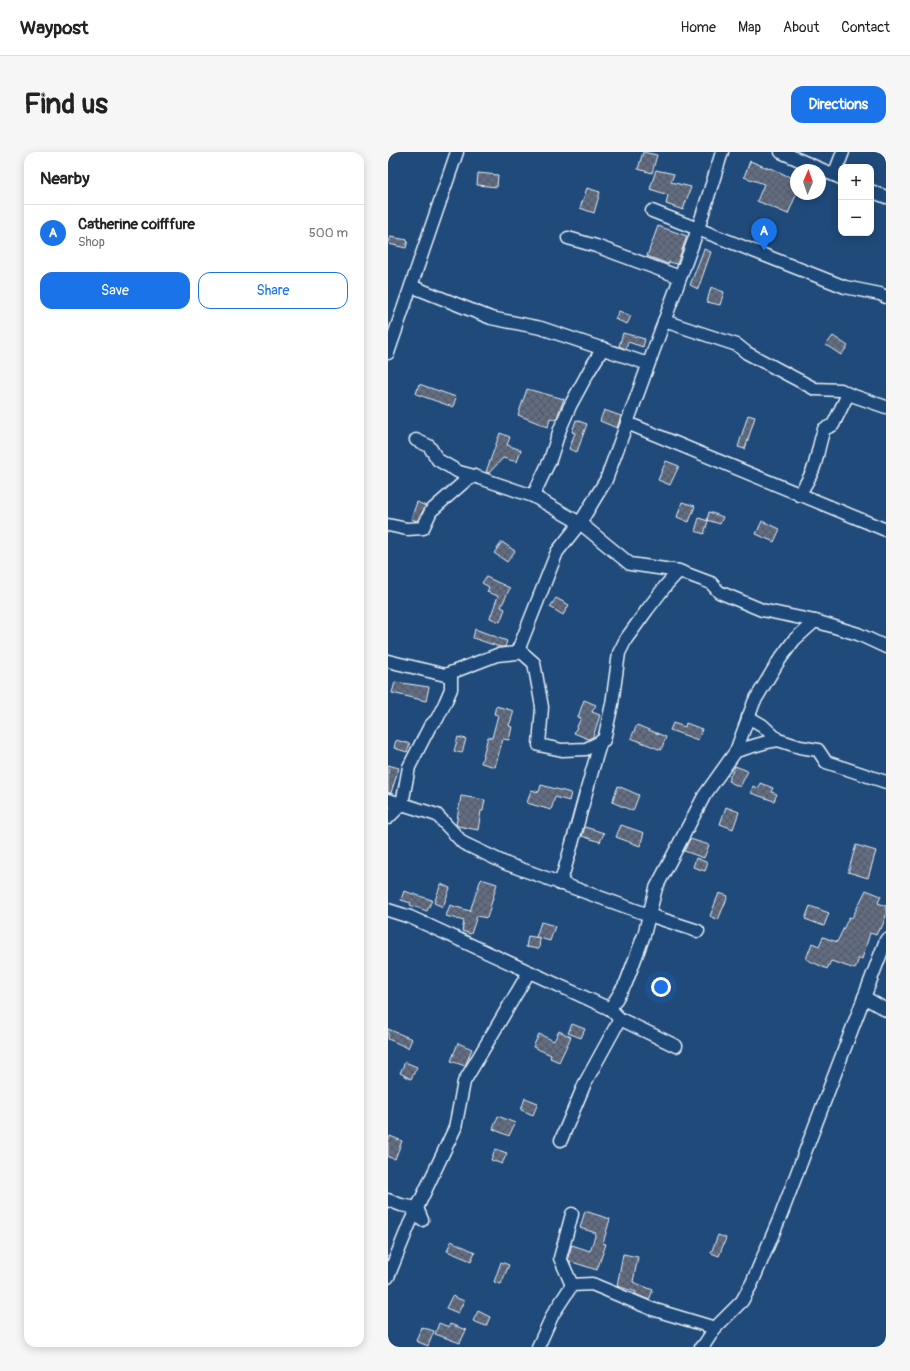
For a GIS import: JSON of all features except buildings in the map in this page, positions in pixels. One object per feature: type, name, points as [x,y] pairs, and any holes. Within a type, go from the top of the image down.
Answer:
[{"type":"street","points":[[388,352],[394,318],[411,286],[457,152]]},
{"type":"street","points":[[388,661],[445,675],[497,655],[517,653],[557,552],[580,523],[606,480],[698,229],[722,152]]},
{"type":"street","points":[[781,152],[837,176],[843,152]]},
{"type":"street","points":[[874,192],[886,198]]},
{"type":"street","points":[[652,211],[845,287],[880,294],[886,297]]},
{"type":"street","points":[[568,238],[596,246],[680,277]]},
{"type":"street","points":[[411,286],[491,318],[541,328],[648,364]]},
{"type":"street","points":[[664,321],[737,345],[747,353],[815,389],[841,390],[848,394],[886,407]]},
{"type":"street","points":[[533,496],[550,460],[560,429],[570,406],[603,348]]},
{"type":"street","points":[[799,495],[810,476],[824,429],[833,425],[848,394]]},
{"type":"street","points":[[627,423],[886,530]]},
{"type":"street","points":[[416,440],[430,446],[438,460],[458,472],[533,496],[580,523],[630,564],[679,571],[711,583],[719,592],[762,610],[815,621],[858,634],[886,647]]},
{"type":"street","points":[[388,525],[408,529],[423,528],[431,511],[464,482],[474,476]]},
{"type":"street","points":[[560,884],[573,842],[586,788],[601,742],[604,740],[612,704],[619,653],[626,639],[634,628],[667,584],[679,571]]},
{"type":"street","points":[[610,1009],[626,984],[644,935],[656,888],[704,796],[736,751],[754,702],[778,662],[794,640],[815,621]]},
{"type":"street","points":[[518,649],[534,663],[542,708],[539,745],[562,750],[586,749],[601,742]]},
{"type":"street","points":[[388,818],[402,804],[409,767],[430,726],[437,719],[445,703],[451,689],[451,673]]},
{"type":"street","points":[[748,717],[762,725],[778,740],[800,747],[818,750],[826,762],[886,782]]},
{"type":"street","points":[[736,751],[778,740]]},
{"type":"street","points":[[388,800],[437,815],[463,843],[507,864],[560,884],[698,931]]},
{"type":"street","points":[[388,910],[410,917],[610,1009],[620,1019],[676,1046]]},
{"type":"street","points":[[701,1347],[704,1345],[715,1328],[742,1301],[752,1283],[784,1207],[886,940]]},
{"type":"street","points":[[388,1277],[417,1208],[455,1128],[464,1082],[529,972]]},
{"type":"street","points":[[864,997],[886,1010]]},
{"type":"street","points":[[561,1140],[585,1083],[620,1019]]},
{"type":"street","points":[[388,1200],[401,1205],[417,1208]]},
{"type":"street","points":[[417,1208],[422,1220]]},
{"type":"street","points":[[572,1214],[560,1258],[572,1286]]},
{"type":"street","points":[[572,1286],[592,1284],[652,1309],[715,1328]]},
{"type":"street","points":[[538,1347],[553,1314],[572,1286]]},
{"type":"place","name":"Catherine coifffure","points":[[764,251]]}]
